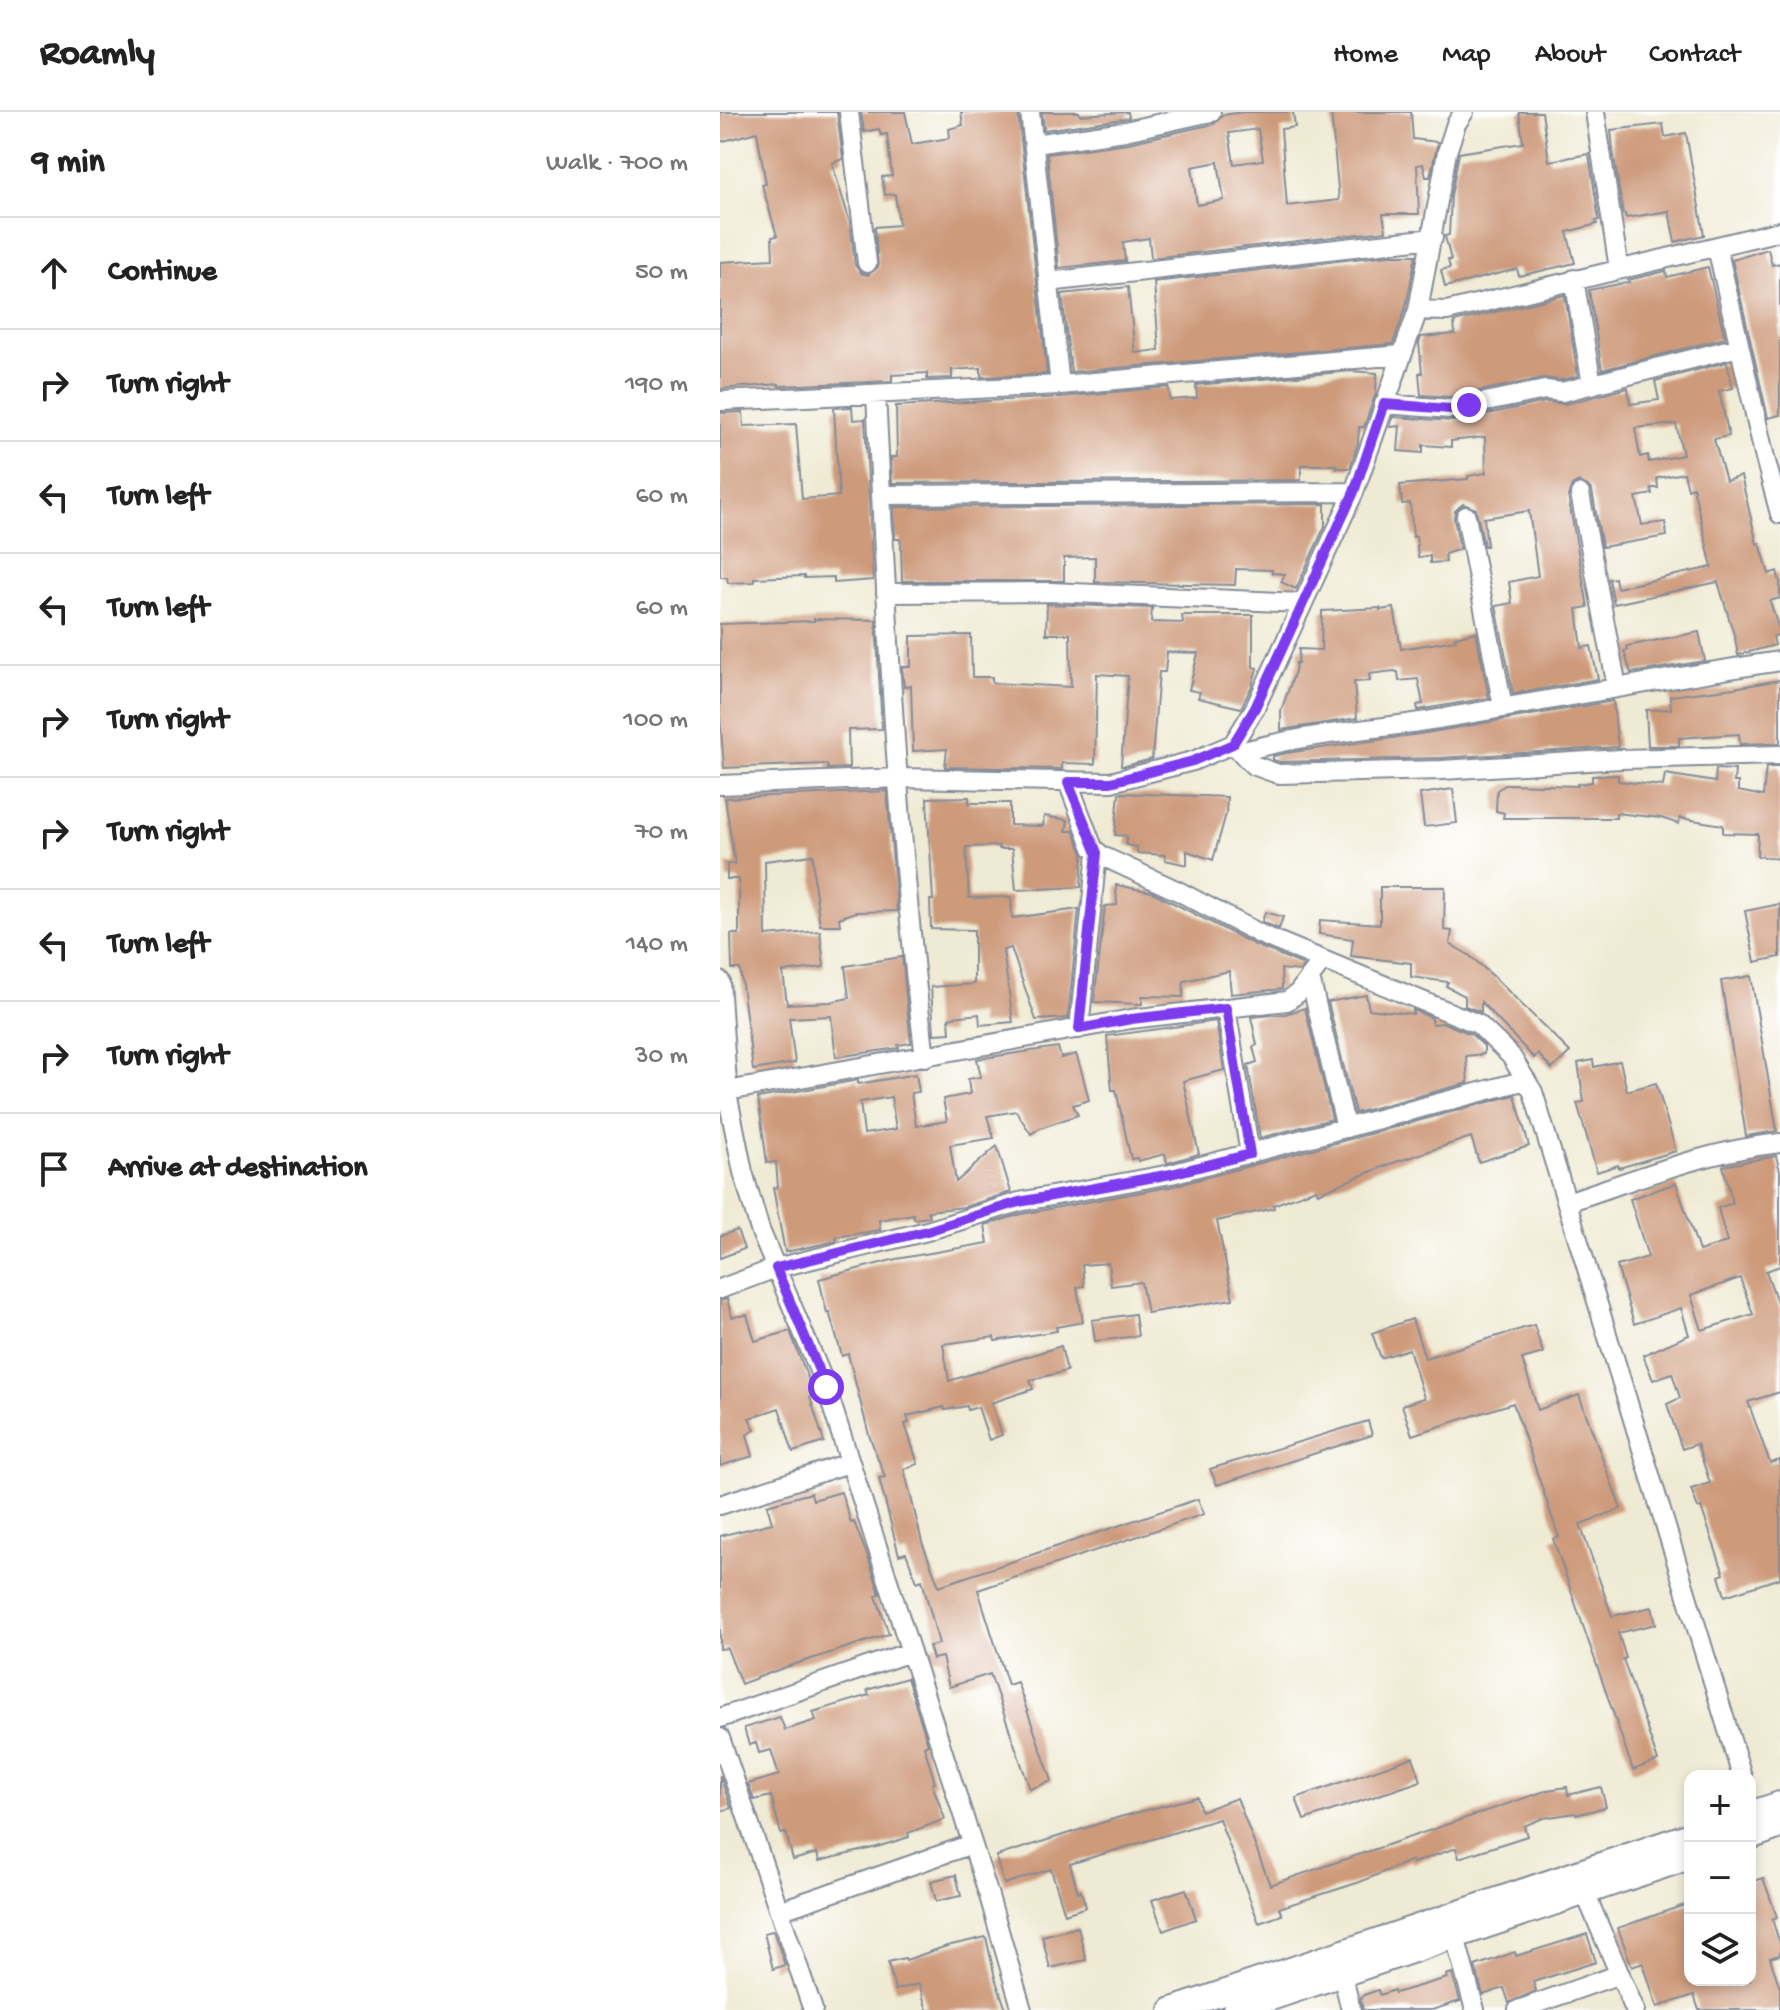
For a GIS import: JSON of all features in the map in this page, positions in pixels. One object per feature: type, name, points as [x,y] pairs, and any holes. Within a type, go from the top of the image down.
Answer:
[{"type":"street","points":[[849,112],[867,263]]},
{"type":"street","points":[[1030,112],[1060,385]]},
{"type":"street","points":[[1034,144],[1125,131],[1211,112]]},
{"type":"street","points":[[1237,748],[1354,492],[1418,310],[1447,152],[1456,124],[1464,112]]},
{"type":"street","points":[[1595,112],[1619,269]]},
{"type":"street","points":[[1418,310],[1447,311],[1780,231]]},
{"type":"street","points":[[1048,282],[1433,238]]},
{"type":"street","points":[[1717,247],[1780,514]]},
{"type":"street","points":[[1574,279],[1592,385]]},
{"type":"street","points":[[1384,404],[1451,409],[1545,390],[1562,392],[1739,347]]},
{"type":"street","points":[[720,401],[1060,385],[1401,355]]},
{"type":"street","points":[[876,394],[886,593],[911,949],[925,1057]]},
{"type":"street","points":[[881,495],[1354,492]]},
{"type":"street","points":[[1580,494],[1617,687]]},
{"type":"street","points":[[1466,516],[1503,707]]},
{"type":"street","points":[[886,593],[1050,592],[1302,603]]},
{"type":"street","points":[[720,785],[900,778],[1111,782],[1237,748],[1442,719],[1780,661]]},
{"type":"street","points":[[1237,748],[1253,765],[1278,774],[1780,755]]},
{"type":"street","points":[[1068,782],[1097,853],[1079,1029]]},
{"type":"street","points":[[1097,853],[1260,934],[1478,1024],[1511,1056],[1533,1092],[1740,1770]]},
{"type":"street","points":[[725,1096],[1131,1019],[1287,1001],[1298,993],[1323,960]]},
{"type":"street","points":[[1310,978],[1346,1128]]},
{"type":"street","points":[[720,981],[725,1096],[760,1230],[826,1387],[1022,2010]]},
{"type":"street","points":[[1226,1008],[1250,1154]]},
{"type":"street","points":[[720,1289],[776,1268],[927,1231],[1019,1202],[1171,1174],[1526,1080]]},
{"type":"street","points":[[1567,1202],[1650,1172],[1780,1143]]},
{"type":"street","points":[[720,1505],[849,1463]]},
{"type":"street","points":[[720,1718],[910,1652]]},
{"type":"street","points":[[720,1738],[813,2010]]},
{"type":"street","points":[[1172,2010],[1684,1837]]},
{"type":"street","points":[[779,1911],[972,1844]]},
{"type":"street","points":[[1235,2010],[1684,1859]]},
{"type":"street","points":[[1585,1893],[1635,2010]]},
{"type":"street","points":[[1455,1937],[1475,2010]]},
{"type":"street","points":[[1342,1973],[1351,2010]]},
{"type":"street","points":[[1518,2010],[1620,1974]]},
{"type":"building","points":[[720,112],[837,112],[843,159],[832,163],[850,222],[855,265],[862,274],[868,275],[878,267],[875,227],[899,225],[895,194],[885,195],[882,177],[892,176],[887,134],[881,135],[879,129],[864,132],[861,112],[905,112],[912,144],[950,138],[949,129],[963,125],[961,112],[1018,112],[1047,374],[981,377],[981,368],[952,370],[952,378],[927,379],[927,373],[892,375],[892,381],[720,389],[720,262],[773,259],[772,237],[777,236],[762,185],[766,184],[757,132],[720,142]]},
{"type":"building","points":[[1042,112],[1079,112],[1080,115],[1128,112],[1129,118],[1044,130]]},
{"type":"building","points":[[1293,112],[1295,127],[1281,129],[1287,206],[1339,200],[1331,112],[1411,112],[1413,139],[1438,142],[1430,177],[1426,177],[1423,164],[1417,165],[1419,214],[1383,214],[1386,231],[1151,258],[1149,238],[1123,242],[1125,261],[1059,268],[1047,154],[1128,143],[1214,124],[1223,115]],"holes":[[[1258,129],[1263,160],[1234,164],[1229,133]],[[1218,162],[1224,200],[1197,205],[1192,167]]]},
{"type":"building","points":[[1519,112],[1542,112],[1549,161],[1589,154],[1599,220],[1597,224],[1567,232],[1575,263],[1519,276],[1517,269],[1445,287],[1441,270],[1450,268],[1445,236],[1449,235],[1451,196],[1459,153],[1523,143]]},
{"type":"building","points":[[1663,124],[1665,137],[1686,133],[1704,235],[1675,242],[1669,211],[1626,218],[1623,214],[1613,150],[1611,130]]},
{"type":"building","points":[[1768,249],[1772,265],[1780,263],[1780,415],[1768,418],[1732,260]]},
{"type":"building","points":[[1389,255],[1416,255],[1406,307],[1393,344],[1071,372],[1062,294],[1128,287],[1135,353],[1159,350],[1154,282]]},
{"type":"building","points":[[1708,267],[1725,338],[1602,370],[1589,290],[1666,271],[1667,277]]},
{"type":"building","points":[[1565,295],[1578,376],[1561,380],[1543,378],[1450,397],[1421,395],[1421,337],[1455,334],[1454,322]]},
{"type":"building","points":[[1727,362],[1733,388],[1719,391],[1729,436],[1714,439],[1726,481],[1741,476],[1757,544],[1760,543],[1769,574],[1777,571],[1780,598],[1770,601],[1780,633],[1773,637],[1775,645],[1738,655],[1718,582],[1614,604],[1609,579],[1615,578],[1617,588],[1712,567],[1693,487],[1688,489],[1684,473],[1657,478],[1658,488],[1651,488],[1652,494],[1636,497],[1642,525],[1665,522],[1667,536],[1602,547],[1592,491],[1579,482],[1572,486],[1568,496],[1588,607],[1577,609],[1582,648],[1591,646],[1598,679],[1513,694],[1496,606],[1512,603],[1509,582],[1538,576],[1529,511],[1484,518],[1487,546],[1484,546],[1476,509],[1463,504],[1455,511],[1454,518],[1460,549],[1445,554],[1446,562],[1430,563],[1430,556],[1418,557],[1410,503],[1402,504],[1400,485],[1468,479],[1468,476],[1486,473],[1485,437],[1451,441],[1451,447],[1423,445],[1423,453],[1398,451],[1400,426],[1390,427],[1393,417],[1453,421],[1546,402],[1565,404],[1628,388],[1630,404],[1659,400],[1655,381]],"holes":[[[1676,424],[1683,455],[1649,462],[1648,455],[1640,457],[1635,428]]]},
{"type":"building","points":[[1351,371],[1377,373],[1376,393],[1364,427],[1359,427],[1358,443],[1350,468],[1301,465],[1301,480],[892,483],[891,457],[897,457],[896,406],[1061,397],[1169,387],[1170,400],[1197,398],[1196,385]]},
{"type":"building","points":[[852,407],[853,420],[865,419],[873,580],[834,583],[834,577],[804,576],[754,578],[754,582],[728,583],[727,577],[720,577],[720,413],[743,412],[744,426],[796,424],[802,499],[839,496],[834,408]]},
{"type":"building","points":[[1325,504],[1325,526],[1296,589],[1281,582],[1285,574],[1272,573],[1272,570],[1236,569],[1235,585],[1095,582],[1095,557],[1064,558],[1064,581],[902,581],[901,544],[900,539],[895,539],[894,507]]},
{"type":"building","points":[[1047,604],[1152,608],[1151,622],[1183,623],[1182,615],[1253,615],[1253,667],[1257,668],[1252,686],[1241,708],[1198,698],[1200,692],[1189,690],[1198,653],[1167,652],[1165,672],[1159,672],[1152,759],[1125,766],[1121,766],[1128,676],[1097,674],[1095,764],[1062,763],[1062,769],[945,767],[947,749],[913,751],[911,686],[904,687],[902,667],[911,667],[911,636],[971,635],[972,677],[992,677],[992,683],[1071,687],[1070,634],[1046,634]]},
{"type":"building","points":[[1394,608],[1401,649],[1456,640],[1455,637],[1476,632],[1489,698],[1418,710],[1417,705],[1423,704],[1418,679],[1399,681],[1398,672],[1394,671],[1369,674],[1370,681],[1354,682],[1357,718],[1281,730],[1281,711],[1298,663],[1299,649],[1321,650],[1322,611]]},
{"type":"building","points":[[814,619],[876,620],[882,729],[848,730],[849,768],[828,769],[827,764],[724,768],[720,715],[720,624]]},
{"type":"building","points":[[1699,632],[1705,661],[1631,673],[1624,651],[1628,650],[1627,646]]},
{"type":"building","points":[[1780,680],[1780,743],[1740,744],[1739,734],[1679,738],[1679,746],[1648,746],[1646,710],[1671,709],[1670,696]]},
{"type":"building","points":[[1613,701],[1618,747],[1441,758],[1273,760],[1273,756],[1293,752]]},
{"type":"building","points":[[1766,767],[1780,767],[1780,859],[1757,856],[1758,834],[1723,833],[1723,825],[1680,818],[1679,824],[1661,818],[1616,813],[1616,818],[1503,818],[1504,813],[1496,811],[1497,790],[1507,784],[1578,786],[1592,782],[1592,776],[1618,775],[1618,781],[1663,786],[1665,774],[1715,782],[1716,769],[1735,770],[1734,782],[1738,782],[1738,791],[1763,796]]},
{"type":"building","points":[[1453,789],[1457,823],[1424,827],[1420,794]]},
{"type":"building","points":[[887,791],[897,911],[856,912],[839,918],[840,925],[820,925],[813,855],[765,861],[766,936],[820,931],[824,967],[783,972],[787,1004],[849,998],[845,966],[902,957],[911,1043],[898,1045],[899,1048],[836,1057],[831,1016],[789,1018],[795,1063],[753,1070],[740,969],[732,969],[731,934],[739,934],[739,879],[727,879],[727,864],[735,864],[725,798]]},
{"type":"building","points":[[1119,793],[1227,797],[1226,814],[1213,860],[1187,851],[1187,865],[1165,860],[1165,855],[1137,853],[1137,847],[1126,845],[1127,836],[1115,835]]},
{"type":"building","points":[[969,797],[969,803],[1010,803],[1010,825],[1043,826],[1044,816],[1068,820],[1066,831],[1074,831],[1083,854],[1081,887],[1016,890],[1012,849],[999,849],[999,846],[966,847],[969,898],[1011,897],[1012,918],[1079,909],[1068,1018],[1036,1020],[1011,948],[1003,950],[1013,1022],[980,1025],[979,1014],[953,1017],[949,1018],[950,1033],[934,1034],[931,987],[974,984],[974,930],[931,929],[930,900],[933,900],[927,798]]},
{"type":"building","points":[[1116,885],[1152,892],[1255,945],[1304,965],[1300,971],[1281,969],[1282,989],[1231,994],[1229,971],[1184,981],[1183,997],[1142,996],[1142,1004],[1094,1002],[1105,906],[1117,905]]},
{"type":"building","points":[[1380,887],[1445,887],[1444,930],[1452,931],[1450,944],[1469,955],[1493,976],[1570,1052],[1552,1069],[1538,1054],[1534,1058],[1481,1002],[1481,1012],[1465,1006],[1465,996],[1446,986],[1448,982],[1411,977],[1411,963],[1351,956],[1353,939],[1319,934],[1320,920],[1380,924]]},
{"type":"building","points":[[1780,904],[1780,957],[1755,962],[1745,911]]},
{"type":"building","points":[[1265,912],[1283,917],[1279,929],[1262,922]]},
{"type":"building","points":[[1751,976],[1777,1131],[1746,1136],[1721,981]]},
{"type":"building","points":[[1366,995],[1369,1009],[1413,1014],[1413,1010],[1432,1018],[1432,1024],[1444,1023],[1471,1034],[1484,1046],[1484,1054],[1466,1056],[1468,1083],[1355,1113],[1328,1002]]},
{"type":"building","points":[[1305,1008],[1332,1119],[1260,1138],[1248,1065],[1257,1062],[1251,1017],[1285,1014]]},
{"type":"building","points":[[1216,1021],[1224,1070],[1183,1081],[1199,1154],[1167,1163],[1165,1154],[1138,1161],[1137,1158],[1131,1159],[1116,1090],[1112,1090],[1107,1036]]},
{"type":"building","points":[[1058,1047],[1061,1058],[1076,1054],[1089,1100],[1073,1105],[1078,1115],[1031,1134],[1016,1111],[987,1116],[994,1138],[950,1145],[956,1182],[997,1146],[1011,1192],[964,1207],[928,1211],[930,1217],[914,1219],[913,1214],[879,1220],[880,1230],[836,1237],[837,1241],[785,1252],[773,1188],[778,1187],[776,1162],[767,1163],[758,1098],[858,1080],[858,1084],[916,1074],[919,1092],[911,1093],[916,1126],[947,1121],[943,1099],[970,1094],[968,1079],[981,1077],[977,1059]],"holes":[[[891,1097],[896,1129],[864,1134],[860,1102]]]},
{"type":"building","points":[[1593,1060],[1594,1067],[1620,1061],[1627,1091],[1656,1083],[1676,1151],[1597,1172],[1577,1103],[1584,1102],[1578,1063]]},
{"type":"building","points":[[1515,1095],[1529,1146],[1479,1162],[1471,1137],[1390,1164],[1318,1193],[1316,1189],[1273,1205],[1274,1208],[1217,1221],[1233,1299],[1147,1313],[1141,1282],[1111,1286],[1108,1263],[1082,1265],[1084,1286],[1077,1287],[1083,1322],[1056,1327],[1057,1331],[995,1341],[994,1337],[943,1344],[949,1381],[1061,1346],[1067,1371],[1030,1380],[1033,1389],[991,1403],[1002,1435],[989,1440],[978,1407],[945,1410],[944,1407],[907,1416],[909,1423],[905,1424],[918,1464],[904,1469],[922,1542],[939,1586],[1198,1499],[1204,1514],[978,1590],[1008,1685],[1017,1682],[1052,1781],[1030,1789],[990,1674],[949,1687],[942,1657],[933,1659],[929,1646],[939,1644],[922,1580],[917,1582],[906,1553],[899,1555],[879,1478],[885,1477],[869,1435],[848,1354],[842,1356],[819,1279],[896,1259],[988,1243],[985,1225],[1022,1214],[1174,1186]]},
{"type":"building","points":[[1776,1156],[1780,1171],[1780,1266],[1766,1271],[1780,1310],[1780,1392],[1748,1402],[1770,1463],[1780,1460],[1780,1578],[1725,1596],[1719,1576],[1724,1574],[1701,1507],[1698,1508],[1691,1489],[1710,1483],[1697,1444],[1682,1449],[1667,1404],[1680,1398],[1672,1373],[1653,1380],[1643,1355],[1689,1335],[1681,1308],[1634,1324],[1617,1266],[1648,1257],[1630,1199],[1676,1183],[1699,1251],[1727,1242],[1718,1208],[1733,1203],[1723,1166]],"holes":[[[1740,1278],[1753,1314],[1702,1330],[1691,1295]]]},
{"type":"building","points":[[737,1230],[744,1249],[720,1258],[720,1236]]},
{"type":"building","points":[[727,1299],[732,1317],[747,1315],[755,1341],[790,1331],[814,1395],[810,1397],[824,1442],[793,1452],[779,1408],[749,1418],[755,1430],[747,1435],[753,1456],[720,1466],[720,1301]]},
{"type":"building","points":[[1135,1314],[1138,1336],[1095,1341],[1092,1320]]},
{"type":"building","points":[[1412,1319],[1425,1358],[1534,1325],[1543,1353],[1522,1359],[1538,1410],[1579,1395],[1621,1509],[1580,1524],[1612,1616],[1652,1607],[1656,1624],[1618,1633],[1626,1658],[1623,1659],[1658,1761],[1633,1770],[1553,1539],[1559,1537],[1513,1403],[1412,1435],[1402,1405],[1424,1398],[1409,1349],[1381,1358],[1372,1333]]},
{"type":"building","points":[[1368,1421],[1372,1435],[1217,1485],[1210,1469]]},
{"type":"building","points":[[841,1492],[851,1523],[854,1522],[869,1560],[880,1594],[876,1596],[889,1634],[741,1684],[727,1648],[720,1649],[720,1536],[772,1523],[767,1505],[811,1493],[813,1500]]},
{"type":"building","points":[[907,1678],[928,1744],[924,1746],[935,1783],[932,1784],[945,1819],[908,1833],[909,1837],[877,1847],[819,1861],[817,1853],[793,1860],[786,1833],[781,1834],[771,1796],[754,1800],[748,1784],[779,1775],[771,1750],[759,1753],[756,1743],[749,1745],[744,1728],[780,1717],[785,1730],[816,1720],[813,1712],[869,1695],[867,1690]]},
{"type":"building","points":[[1413,1757],[1421,1781],[1304,1820],[1296,1798]]},
{"type":"building","points":[[720,1775],[731,1808],[720,1811]]},
{"type":"building","points":[[1567,1787],[1568,1795],[1601,1787],[1606,1807],[1576,1815],[1543,1818],[1524,1826],[1527,1836],[1459,1858],[1456,1848],[1413,1863],[1412,1860],[1360,1882],[1279,1908],[1282,1915],[1259,1923],[1219,1819],[1070,1864],[1086,1907],[1065,1914],[1051,1869],[1004,1884],[997,1861],[997,1856],[1120,1817],[1197,1797],[1201,1811],[1237,1798],[1270,1885],[1548,1790]]},
{"type":"building","points":[[956,1875],[961,1896],[936,1901],[931,1881]]},
{"type":"building","points":[[1763,1878],[1777,1917],[1772,1919],[1780,1955],[1770,1958],[1780,1988],[1780,2010],[1699,2010],[1694,1995],[1657,2007],[1643,1963],[1632,1967],[1618,1928],[1684,1905],[1684,1986],[1756,1986],[1756,1880]]},
{"type":"building","points":[[1186,1889],[1196,1919],[1163,1931],[1152,1900]]},
{"type":"building","points":[[1078,1927],[1086,1960],[1050,1968],[1042,1936]]},
{"type":"building","points":[[773,1931],[785,1965],[773,1969],[764,1933]]},
{"type":"building","points":[[1587,1934],[1596,1962],[1533,1982],[1536,1991],[1509,2003],[1504,1988],[1483,1995],[1475,1966],[1515,1952],[1516,1956]]},
{"type":"building","points":[[986,1937],[1006,2010],[927,2010],[919,1984],[895,1990],[888,1962],[906,1960]]},
{"type":"building","points":[[1452,1973],[1460,2001],[1432,2010],[1363,2010],[1360,1998],[1364,1995],[1378,1990],[1380,1995],[1394,1990],[1395,1993],[1447,1978],[1446,1975]]},
{"type":"route","points":[[826,1387],[776,1268],[927,1231],[1019,1202],[1171,1174],[1250,1154],[1226,1008],[1131,1019],[1079,1029],[1097,853],[1068,782],[1111,782],[1193,761],[1233,744],[1255,708],[1354,492],[1384,404],[1451,409],[1469,405]]}]
